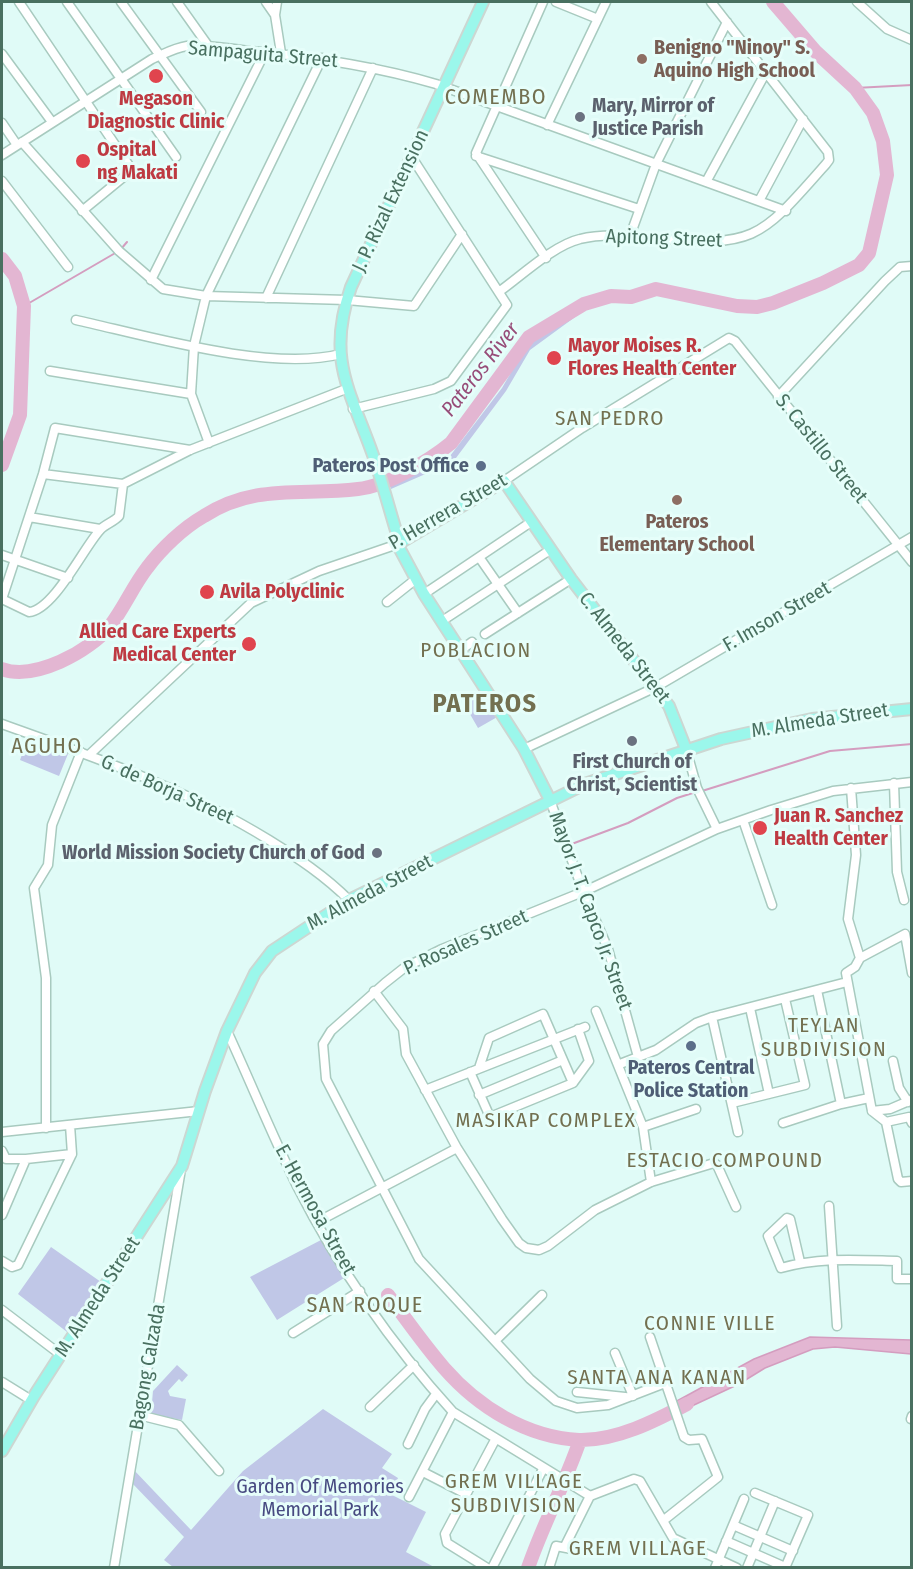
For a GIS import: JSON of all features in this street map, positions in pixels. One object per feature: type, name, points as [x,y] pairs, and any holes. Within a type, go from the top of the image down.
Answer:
[{"type":"main road","name":"J. P. Rizal Extension","points":[[483,2],[346,300],[341,354],[346,389],[398,544],[424,594],[524,749],[550,800]]},
{"type":"main road","name":"C. Almeda Street","points":[[504,482],[571,579],[669,706],[686,749]]},
{"type":"main road","name":"P. Herrera Street","points":[[398,544],[504,482]]},
{"type":"main road","name":"M. Almeda Street","points":[[2,1451],[31,1400],[182,1166],[227,1032],[255,973],[272,951],[349,900],[550,800],[686,749],[812,719],[912,709]]},
{"type":"street","points":[[19,2],[132,170],[82,211]]},
{"type":"street","points":[[68,2],[176,157]]},
{"type":"street","points":[[121,2],[201,112]]},
{"type":"street","points":[[177,2],[209,47]]},
{"type":"street","points":[[266,2],[274,15],[281,53]]},
{"type":"street","points":[[274,15],[277,2]]},
{"type":"street","points":[[476,156],[543,2]]},
{"type":"street","points":[[556,2],[598,20]]},
{"type":"street","points":[[547,124],[606,2]]},
{"type":"street","name":"Apitong Street","points":[[500,291],[546,258],[579,239],[630,236],[707,243],[735,241],[768,226],[786,211],[829,160],[828,152],[711,2]]},
{"type":"street","points":[[857,2],[887,30],[912,40]]},
{"type":"street","points":[[630,236],[656,164],[728,22]]},
{"type":"street","name":"Sampaguita Street","points":[[2,155],[160,55],[187,46],[209,47],[322,58],[399,73],[497,106],[786,211]]},
{"type":"street","points":[[151,280],[265,52]]},
{"type":"street","points":[[2,54],[52,122]]},
{"type":"street","points":[[209,443],[190,394],[195,346],[206,296],[322,58]]},
{"type":"street","points":[[266,298],[374,68]]},
{"type":"street","points":[[706,182],[766,72]]},
{"type":"street","points":[[759,201],[803,119]]},
{"type":"street","points":[[2,123],[82,211],[151,280],[166,291],[206,296],[346,300],[416,305],[462,234]]},
{"type":"street","points":[[353,409],[446,385],[455,377],[507,305],[411,156]]},
{"type":"street","points":[[476,156],[639,209]]},
{"type":"street","points":[[476,156],[546,258]]},
{"type":"street","points":[[2,181],[68,267]]},
{"type":"street","points":[[778,397],[900,267],[912,266]]},
{"type":"street","points":[[76,320],[195,346],[272,357],[320,357],[341,354]]},
{"type":"street","name":"S. Castillo Street","points":[[729,338],[735,341],[912,562]]},
{"type":"street","name":"P. Herrera Street","points":[[504,482],[582,428],[729,338]]},
{"type":"street","points":[[50,371],[190,394]]},
{"type":"street","points":[[43,474],[123,484],[190,450],[346,389]]},
{"type":"street","points":[[123,484],[121,513],[100,529],[68,578],[39,609],[29,612],[2,599],[56,427],[190,450]]},
{"type":"street","points":[[29,517],[100,529]]},
{"type":"street","points":[[424,594],[531,522]]},
{"type":"street","name":"F. Imson Street","points":[[524,749],[656,687],[912,537]]},
{"type":"street","name":"P. Herrera Street","points":[[85,754],[254,601],[319,571],[398,544]]},
{"type":"street","points":[[442,621],[550,550]]},
{"type":"street","points":[[2,555],[68,578]]},
{"type":"street","points":[[479,556],[518,613]]},
{"type":"street","points":[[387,602],[416,579]]},
{"type":"street","points":[[484,634],[571,579]]},
{"type":"street","points":[[461,650],[472,642]]},
{"type":"street","name":"G. de Borja Street","points":[[2,724],[152,779],[234,819],[306,863],[333,883],[349,900]]},
{"type":"street","name":"C. Almeda Street","points":[[686,749],[697,788],[717,829]]},
{"type":"street","points":[[46,1128],[46,978],[34,888],[48,865],[51,831],[85,754]]},
{"type":"street","name":"P. Rosales Street","points":[[665,1383],[631,1397],[593,1408],[566,1406],[530,1379],[419,1259],[326,1079],[323,1044],[328,1036],[374,991],[404,968],[442,949],[583,891],[717,829],[804,798],[850,788],[912,782]]},
{"type":"street","points":[[894,783],[897,872],[904,900]]},
{"type":"street","points":[[850,788],[856,855],[848,919],[860,958]]},
{"type":"street","name":"Mayor J. T. Capco Jr. Street","points":[[550,800],[583,891],[608,949],[638,1057]]},
{"type":"street","points":[[743,820],[772,905]]},
{"type":"street","points":[[912,973],[905,934],[860,958],[855,967],[848,969],[847,982],[872,1111],[886,1122],[898,1179],[901,1182],[912,1181]]},
{"type":"street","points":[[620,1064],[656,1050],[696,1023],[712,1017],[847,982]]},
{"type":"street","points":[[817,990],[841,1104]]},
{"type":"street","points":[[374,991],[403,1029],[406,1054],[457,1148],[519,1243],[531,1250],[548,1246],[595,1210],[651,1182],[716,1164],[736,1206]]},
{"type":"street","points":[[732,1102],[803,1086],[806,1083],[785,999]]},
{"type":"street","points":[[750,1008],[769,1094]]},
{"type":"street","points":[[596,1011],[620,1064],[643,1127],[651,1182]]},
{"type":"street","points":[[425,1090],[475,1070],[554,1039],[581,1028],[589,1061],[573,1083],[488,1116],[479,1095],[475,1070],[489,1038],[540,1014],[545,1017],[554,1039],[573,1083]]},
{"type":"street","points":[[712,1017],[738,1132]]},
{"type":"street","name":"E. Hermosa Street","points":[[227,1032],[297,1185],[317,1222],[360,1291],[436,1394],[453,1412],[495,1440],[590,1496]]},
{"type":"street","points":[[479,1095],[563,1060]]},
{"type":"street","points":[[872,1111],[890,1109],[910,1101],[899,1088],[892,1061]]},
{"type":"street","points":[[783,1123],[841,1104],[869,1098]]},
{"type":"street","points":[[643,1127],[696,1109]]},
{"type":"street","points":[[2,1132],[199,1111]]},
{"type":"street","points":[[886,1122],[909,1118],[912,1124]]},
{"type":"street","points":[[2,1261],[12,1267],[18,1265],[72,1154],[70,1125]]},
{"type":"street","points":[[317,1222],[457,1148]]},
{"type":"street","points":[[2,1151],[6,1159],[72,1154]]},
{"type":"street","points":[[2,1215],[26,1159]]},
{"type":"street","name":"Bagong Calzada","points":[[114,1568],[182,1166]]},
{"type":"street","points":[[830,1206],[837,1326]]},
{"type":"street","points":[[800,1262],[788,1218],[770,1232],[768,1238],[780,1268],[800,1262],[832,1260],[897,1261],[897,1279],[912,1279]]},
{"type":"street","points":[[292,1333],[360,1291]]},
{"type":"street","points":[[495,1341],[542,1296]]},
{"type":"street","points":[[2,1311],[61,1354]]},
{"type":"street","points":[[650,1337],[671,1402],[686,1439],[702,1439],[718,1478],[664,1520]]},
{"type":"street","points":[[577,1392],[631,1397],[615,1353]]},
{"type":"street","points":[[370,1407],[414,1365]]},
{"type":"street","points":[[2,1382],[31,1400]]},
{"type":"street","points":[[408,1444],[425,1409],[436,1394]]},
{"type":"street","points":[[409,1497],[453,1412]]},
{"type":"street","points":[[139,1415],[179,1425],[219,1471]]},
{"type":"street","points":[[495,1440],[444,1534],[445,1539],[490,1568],[543,1469]]},
{"type":"street","points":[[423,1472],[466,1494]]},
{"type":"street","points":[[566,1546],[590,1496],[637,1480],[664,1520],[673,1538],[717,1563],[737,1568]]},
{"type":"street","points":[[726,1541],[785,1567],[808,1515],[755,1493]]},
{"type":"street","points":[[717,1563],[744,1499]]},
{"type":"street","points":[[747,1568],[775,1501]]},
{"type":"street","points":[[733,1525],[793,1551]]},
{"type":"street","points":[[549,1568],[556,1546],[566,1546],[577,1550]]},
{"type":"green space","points":[[580,309],[582,312],[530,350],[506,391],[453,462],[391,489],[389,483],[435,466],[450,456],[502,388],[528,343]]},
{"type":"green space","points":[[482,689],[499,716],[478,728],[463,702]]},
{"type":"green space","points":[[28,738],[68,754],[59,776],[20,760]]},
{"type":"green space","points":[[321,1240],[344,1278],[277,1320],[250,1277]]},
{"type":"green space","points":[[51,1247],[101,1282],[67,1332],[18,1294]]},
{"type":"green space","points":[[177,1365],[188,1375],[182,1382],[179,1379],[168,1391],[170,1396],[186,1399],[182,1420],[151,1414],[153,1391]]},
{"type":"green space","name":"Garden Of Memories Memorial Park","points":[[323,1409],[392,1454],[382,1468],[398,1478],[392,1495],[426,1512],[406,1552],[434,1567],[173,1567],[164,1560],[184,1537],[131,1482],[133,1469],[191,1530],[243,1471]]},
{"type":"shaded area","points":[[810,1337],[911,1340],[911,1354],[835,1347],[813,1349],[765,1368],[739,1384],[679,1412],[675,1402],[754,1359]]},
{"type":"waterway","name":"Pateros River","points":[[2,669],[15,672],[45,668],[89,645],[110,626],[142,575],[166,546],[196,521],[223,506],[261,495],[369,487],[407,472],[431,457],[451,443],[529,337],[584,304],[611,296],[631,297],[656,289],[737,306],[757,307],[823,283],[859,265],[869,253],[887,175],[883,141],[873,113],[855,88],[816,52],[773,2]]},
{"type":"waterway","points":[[855,88],[912,85]]},
{"type":"waterway","points":[[121,249],[127,242]]},
{"type":"waterway","points":[[24,306],[117,252]]},
{"type":"waterway","name":"Pateros River","points":[[2,259],[15,276],[24,306],[20,415],[2,465]]},
{"type":"waterway","points":[[702,791],[830,751],[912,744]]},
{"type":"waterway","points":[[569,845],[628,823],[677,798],[696,792]]},
{"type":"waterway","points":[[388,1295],[429,1350],[457,1382],[504,1418],[540,1433],[579,1440],[607,1437],[649,1423],[687,1404]]},
{"type":"waterway","points":[[528,1568],[580,1440]]},
{"type":"place","name":"Benigno \"Ninoy\" S. Aquino High School","points":[[642,59]]},
{"type":"place","name":"Megason Diagnostic Clinic","points":[[156,76]]},
{"type":"place","name":"Mary, Mirror of Justice Parish","points":[[580,117]]},
{"type":"place","name":"Ospital ng Makati","points":[[83,161]]},
{"type":"place","name":"Mayor Moises R. Flores Health Center","points":[[554,358]]},
{"type":"place","name":"Pateros Post Office","points":[[481,466]]},
{"type":"place","name":"Pateros Elementary School","points":[[677,500]]},
{"type":"place","name":"Avila Polyclinic","points":[[207,592]]},
{"type":"place","name":"Allied Care Experts Medical Center","points":[[249,644]]},
{"type":"place","name":"First Church of Christ, Scientist","points":[[632,741]]},
{"type":"place","name":"Juan R. Sanchez Health Center","points":[[760,828]]},
{"type":"place","name":"World Mission Society Church of God","points":[[377,853]]},
{"type":"place","name":"Pateros Central Police Station","points":[[691,1046]]},
{"type":"district","name":"COMEMBO","points":[[496,98]]},
{"type":"district","name":"SAN PEDRO","points":[[610,419]]},
{"type":"district","name":"POBLACION","points":[[476,651]]},
{"type":"district","name":"PATEROS","points":[[485,705]]},
{"type":"district","name":"AGUHO","points":[[47,747]]},
{"type":"district","name":"TEYLAN SUBDIVISION","points":[[824,1038]]},
{"type":"district","name":"MASIKAP COMPLEX","points":[[546,1121]]},
{"type":"district","name":"ESTACIO COMPOUND","points":[[725,1161]]},
{"type":"district","name":"SAN ROQUE","points":[[365,1306]]},
{"type":"district","name":"CONNIE VILLE","points":[[710,1324]]},
{"type":"district","name":"SANTA ANA KANAN","points":[[657,1378]]},
{"type":"district","name":"GREM VILLAGE SUBDIVISION","points":[[514,1494]]},
{"type":"district","name":"GREM VILLAGE","points":[[638,1549]]}]
